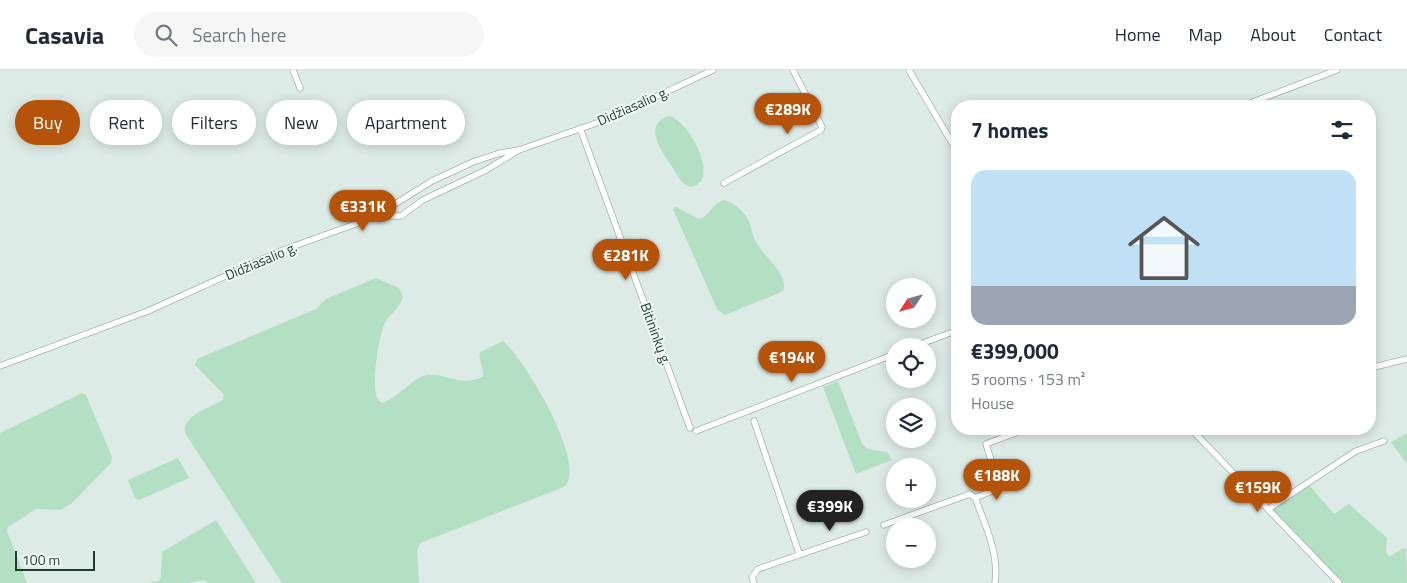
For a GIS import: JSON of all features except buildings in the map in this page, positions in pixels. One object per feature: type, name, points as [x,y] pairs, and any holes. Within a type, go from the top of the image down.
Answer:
[{"type":"street","points":[[293,70],[300,88]]},
{"type":"street","name":"Didžiasalio g.","points":[[0,366],[148,311],[283,250],[360,222],[382,212],[419,188],[473,162],[500,153],[519,150],[608,119],[713,70]]},
{"type":"street","points":[[724,183],[821,130],[822,127],[817,116],[793,70]]},
{"type":"street","points":[[909,70],[951,141]]},
{"type":"street","points":[[1258,100],[1337,70]]},
{"type":"street","name":"Bitininkų g.","points":[[580,128],[693,430],[886,357]]},
{"type":"street","points":[[382,212],[387,216],[401,216],[423,200],[478,174],[519,150]]},
{"type":"street","points":[[936,338],[951,333]]},
{"type":"street","points":[[1376,367],[1407,359]]},
{"type":"street","points":[[754,421],[800,553]]},
{"type":"street","points":[[976,499],[1000,488],[986,444],[1010,435]]},
{"type":"street","points":[[1201,435],[1339,583]]},
{"type":"street","points":[[1268,509],[1356,451],[1384,441]]},
{"type":"street","points":[[884,524],[970,494],[976,499],[992,541],[995,560],[995,583]]},
{"type":"street","points":[[754,583],[752,577],[758,569],[800,553],[866,532]]},
{"type":"green space","points":[[669,116],[684,126],[697,146],[704,168],[703,177],[698,184],[693,186],[689,187],[681,181],[664,155],[657,140],[656,126],[661,120]]},
{"type":"green space","points":[[723,200],[735,205],[745,215],[758,246],[778,270],[784,283],[784,290],[779,293],[725,315],[717,309],[673,209],[676,207],[699,219],[703,218]]},
{"type":"green space","points":[[376,278],[399,288],[403,297],[398,307],[387,319],[381,334],[375,381],[375,391],[379,400],[382,403],[387,401],[411,383],[429,375],[467,381],[475,380],[483,376],[480,352],[503,341],[525,368],[551,412],[568,458],[569,475],[564,487],[420,543],[417,551],[419,583],[282,583],[185,433],[185,427],[192,417],[223,400],[224,395],[195,365],[197,359],[316,309],[326,299]]},
{"type":"green space","points":[[838,381],[862,444],[868,449],[887,452],[891,458],[886,458],[886,462],[856,474],[823,387]]},
{"type":"green space","points":[[82,393],[86,395],[112,457],[111,463],[71,504],[60,510],[36,509],[8,527],[7,531],[27,583],[0,583],[0,433]]},
{"type":"green space","points":[[1407,433],[1407,464],[1391,442]]},
{"type":"green space","points":[[178,458],[189,478],[139,500],[135,498],[128,480]]},
{"type":"green space","points":[[1309,485],[1334,514],[1349,504],[1387,538],[1386,552],[1389,557],[1404,548],[1406,549],[1407,583],[1344,583],[1272,510]]},
{"type":"green space","points":[[216,520],[256,583],[208,583],[204,580],[187,583],[147,583],[159,581],[161,577],[162,552]]}]
